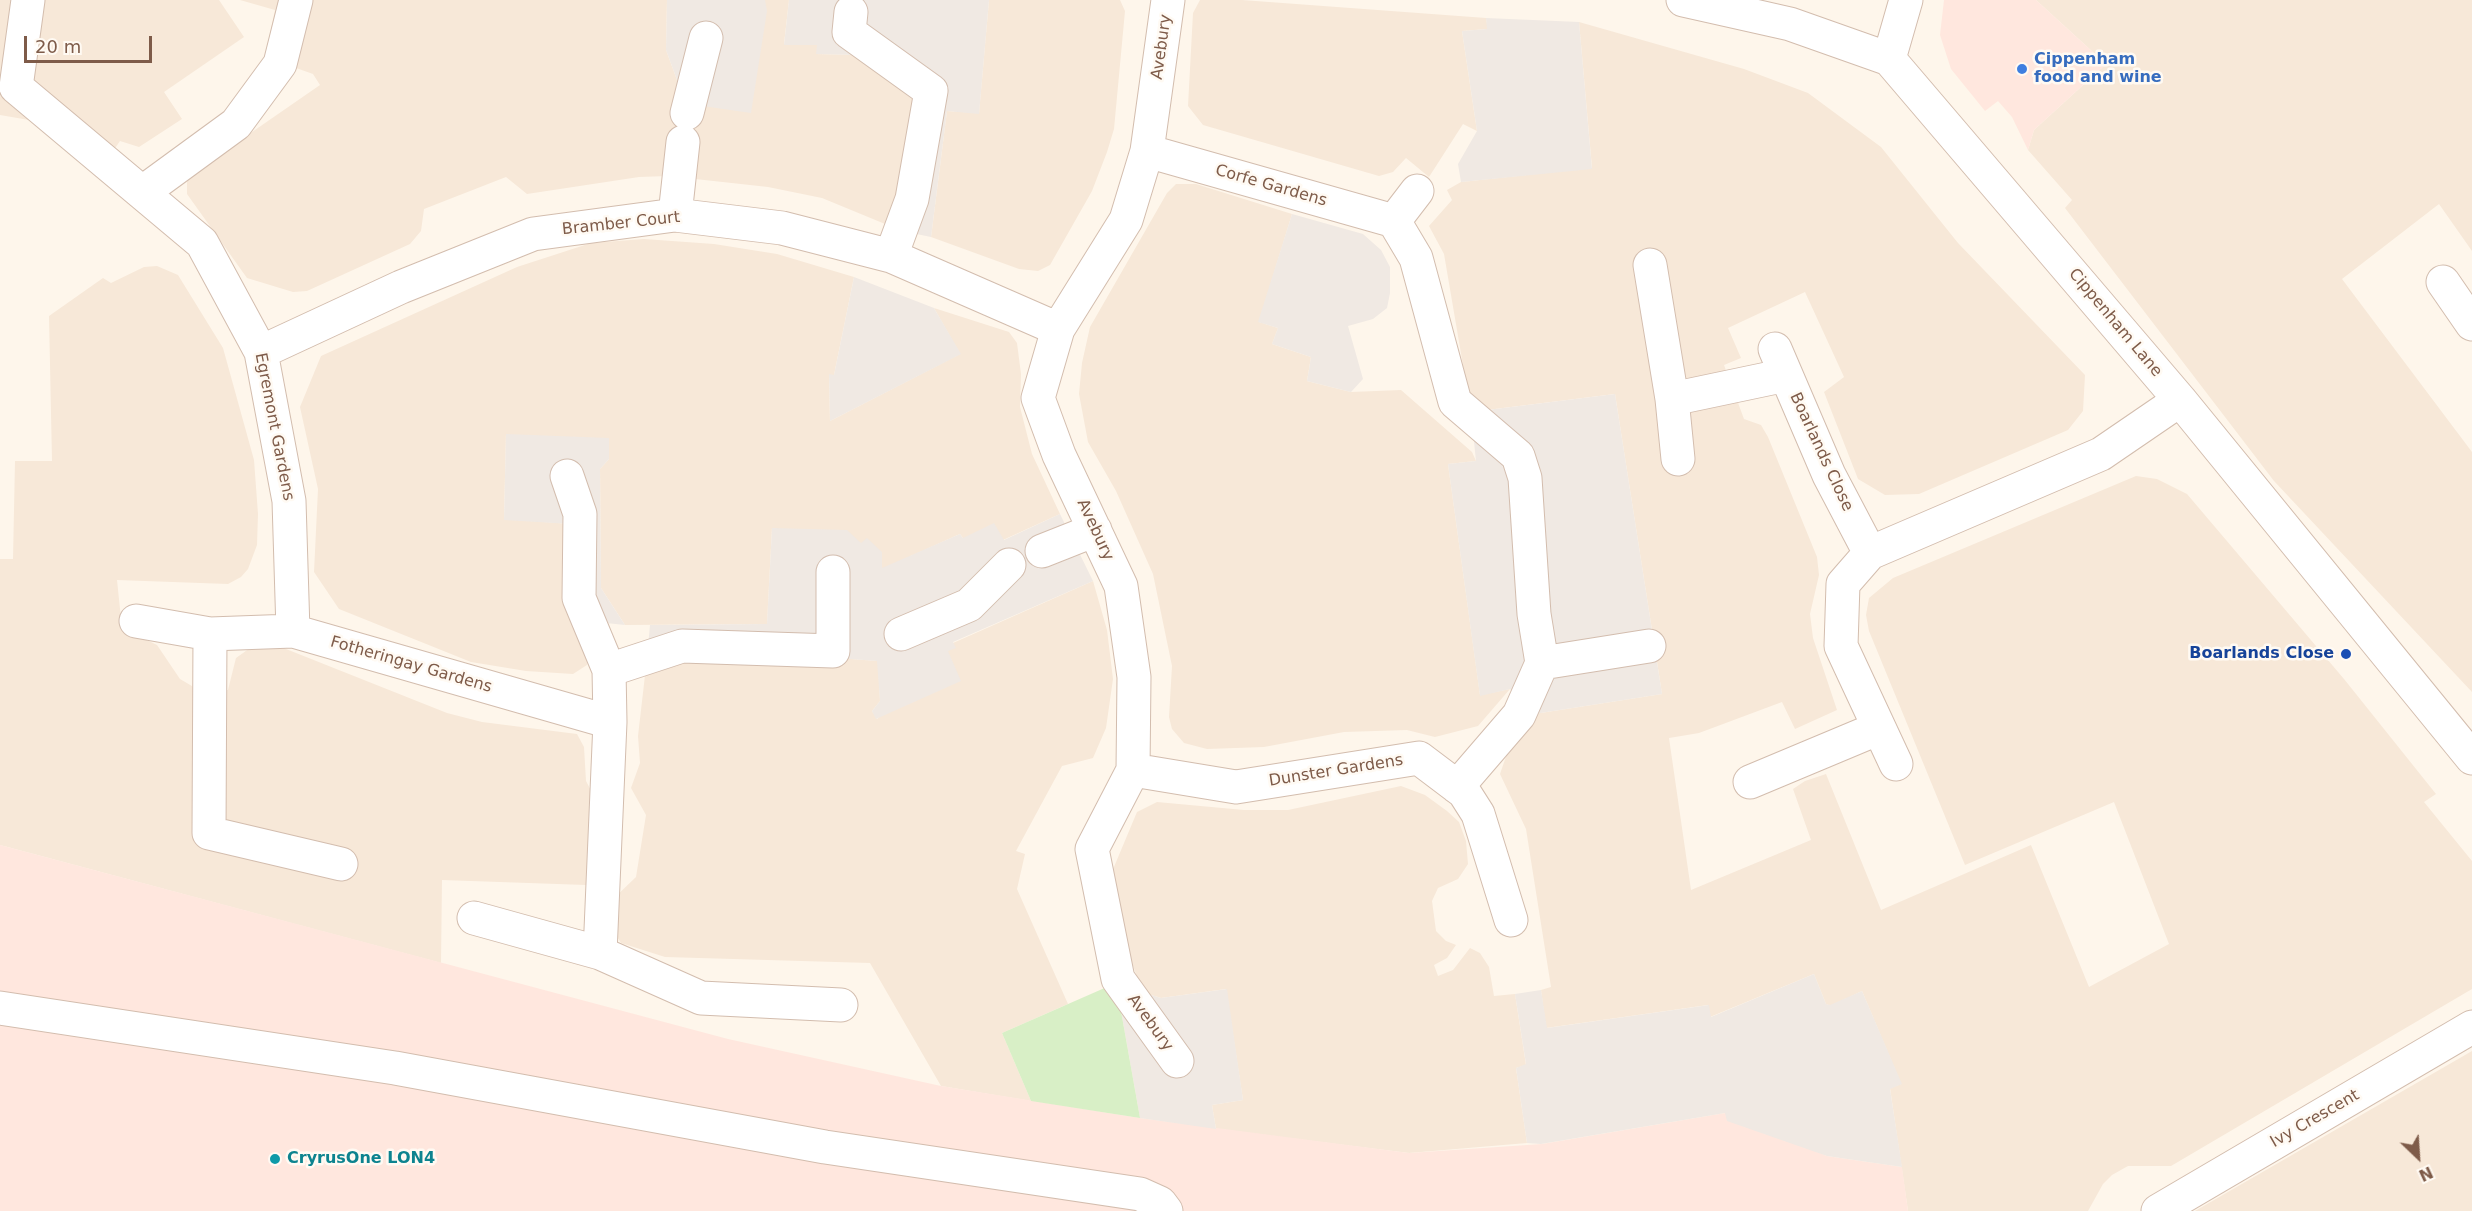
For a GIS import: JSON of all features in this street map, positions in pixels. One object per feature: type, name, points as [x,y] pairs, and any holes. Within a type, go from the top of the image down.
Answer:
[{"type":"street","name":"Egremont Gardens","points":[[28,0],[16,87],[202,243],[261,352],[289,501],[292,631]]},
{"type":"street","points":[[143,192],[237,124],[280,64],[296,0]]},
{"type":"street","name":"Avebury","points":[[1168,0],[1147,150],[1126,220],[1058,329],[1038,399],[1059,455],[1121,586],[1134,677],[1132,770],[1092,849],[1118,978],[1178,1061]]},
{"type":"street","points":[[1683,0],[1790,24],[1890,59],[1906,0]]},
{"type":"street","points":[[851,12],[849,32],[932,91],[912,199],[891,256]]},
{"type":"street","points":[[675,215],[686,128],[706,38]]},
{"type":"street","name":"Cippenham Lane","points":[[1890,59],[2180,400],[2472,758]]},
{"type":"street","name":"Corfe Gardens","points":[[1147,150],[1394,221]]},
{"type":"street","points":[[1417,192],[1394,221],[1416,258],[1455,402],[1518,456],[1525,478],[1534,614],[1542,663],[1518,715],[1457,787]]},
{"type":"street","name":"Bramber Court","points":[[261,352],[401,287],[534,234],[675,215],[782,228],[891,256],[1058,329]]},
{"type":"street","points":[[1650,265],[1672,399],[1678,459]]},
{"type":"street","points":[[2443,282],[2472,324]]},
{"type":"street","name":"Boarlands Close","points":[[1672,399],[1780,362],[1829,475],[1870,553]]},
{"type":"street","points":[[1896,764],[1841,646],[1843,584],[1870,553],[2101,454],[2180,400]]},
{"type":"street","points":[[567,476],[579,514],[579,598],[609,670],[610,722],[600,953]]},
{"type":"street","points":[[1042,551],[1095,530]]},
{"type":"street","points":[[901,634],[969,605],[1009,565]]},
{"type":"street","points":[[609,670],[682,646],[834,651],[833,572]]},
{"type":"street","name":"Fotheringay Gardens","points":[[136,621],[210,634],[292,631],[610,722]]},
{"type":"street","points":[[210,634],[209,833],[341,864]]},
{"type":"street","points":[[1542,663],[1649,646]]},
{"type":"street","points":[[1750,782],[1879,728]]},
{"type":"street","name":"Dunster Gardens","points":[[1132,770],[1236,787],[1419,758],[1464,792],[1478,814],[1511,920]]},
{"type":"street","points":[[474,918],[600,953],[701,998],[841,1005]]},
{"type":"street","points":[[0,1008],[395,1068],[825,1147],[1140,1194],[1160,1203],[1166,1211]]},
{"type":"street","name":"Ivy Crescent","points":[[2158,1211],[2472,1027]]},
{"type":"shaded area","points":[[0,0],[219,0],[244,37],[164,92],[182,119],[139,147],[120,141],[100,170],[29,120],[0,115]]},
{"type":"shaded area","points":[[240,0],[667,0],[666,50],[677,80],[765,7],[765,0],[789,0],[784,44],[818,45],[817,54],[856,55],[925,109],[902,231],[822,198],[768,187],[668,176],[639,177],[527,194],[506,177],[424,209],[421,231],[410,244],[307,291],[293,292],[247,278],[187,194],[187,177],[320,85],[313,74],[265,57],[275,10]]},
{"type":"shaded area","points":[[667,0],[765,0],[767,11],[751,113],[675,102],[677,80],[666,50]]},
{"type":"shaded area","points":[[789,0],[989,0],[979,114],[947,111],[931,237],[902,231],[925,109],[856,55],[816,54],[817,45],[784,45]]},
{"type":"shaded area","points":[[989,0],[1120,0],[1125,11],[1114,129],[1107,152],[1092,191],[1050,265],[1038,271],[1019,269],[931,237],[947,111],[979,113]]},
{"type":"shaded area","points":[[1200,0],[1242,0],[1486,18],[1488,29],[1462,31],[1477,131],[1463,124],[1429,177],[1406,158],[1393,172],[1379,176],[1203,125],[1188,106],[1193,13]]},
{"type":"shaded area","points":[[1944,0],[2036,0],[2106,64],[2034,130],[2028,150],[2012,117],[1998,101],[1985,111],[1951,69],[1940,35]]},
{"type":"shaded area","points":[[2036,0],[2472,0],[2472,251],[2439,204],[2342,279],[2472,452],[2472,692],[2274,481],[2065,208],[2072,200],[2028,150],[2034,130],[2106,64]]},
{"type":"shaded area","points":[[1486,18],[1579,22],[1592,169],[1461,182],[1458,164],[1477,131],[1462,31],[1487,29]]},
{"type":"shaded area","points":[[1579,22],[1744,69],[1808,93],[1881,147],[1958,243],[2085,375],[2083,411],[2068,430],[1919,494],[1885,495],[1858,479],[1824,392],[1844,377],[1805,292],[1728,328],[1741,358],[1724,365],[1744,419],[1761,425],[1768,437],[1817,557],[1819,575],[1810,614],[1813,638],[1837,710],[1795,729],[1782,702],[1699,733],[1669,738],[1691,890],[1811,840],[1793,789],[1805,781],[1826,774],[1881,910],[2031,845],[2089,987],[2169,944],[2114,802],[1965,865],[1869,631],[1866,615],[1869,598],[1893,578],[2136,476],[2157,479],[2187,494],[2344,679],[2436,794],[2424,802],[2472,861],[2472,989],[2171,1166],[2128,1166],[2112,1175],[2103,1184],[2088,1211],[1908,1211],[1890,1088],[1901,1084],[1862,991],[1831,1006],[1826,1004],[1814,974],[1710,1017],[1708,1005],[1546,1028],[1541,990],[1551,987],[1526,829],[1500,774],[1511,742],[1534,714],[1662,694],[1615,394],[1471,412],[1444,254],[1429,226],[1452,200],[1447,190],[1461,182],[1592,168]]},
{"type":"shaded area","points":[[1176,184],[1196,184],[1292,214],[1259,322],[1278,328],[1272,344],[1311,357],[1307,381],[1351,392],[1401,390],[1472,452],[1476,461],[1448,464],[1480,695],[1510,689],[1478,726],[1435,737],[1407,730],[1344,732],[1264,747],[1207,749],[1184,743],[1172,729],[1169,717],[1172,666],[1153,574],[1116,491],[1088,442],[1079,394],[1082,363],[1090,327],[1167,193]]},
{"type":"shaded area","points":[[1292,214],[1363,234],[1381,250],[1390,267],[1390,293],[1387,308],[1373,319],[1348,326],[1363,379],[1351,392],[1307,381],[1311,357],[1272,344],[1278,328],[1258,322]]},
{"type":"shaded area","points":[[644,239],[714,244],[777,254],[854,277],[834,375],[829,375],[830,421],[960,354],[934,308],[1009,332],[1017,343],[1021,374],[1020,407],[1032,454],[1060,514],[1003,540],[963,538],[960,534],[882,569],[861,543],[772,528],[767,624],[625,625],[601,588],[600,469],[609,459],[506,434],[504,519],[571,524],[596,622],[587,665],[573,674],[526,671],[471,662],[339,609],[314,572],[318,489],[300,407],[321,356],[517,267],[591,243]]},
{"type":"shaded area","points":[[157,266],[178,275],[223,348],[254,460],[258,514],[257,545],[248,569],[241,577],[228,584],[117,580],[122,628],[157,645],[180,679],[197,689],[228,690],[236,658],[250,648],[281,647],[447,713],[482,722],[577,734],[584,747],[586,781],[606,819],[586,885],[442,880],[441,963],[0,845],[0,559],[13,559],[15,461],[52,461],[49,316],[103,278],[111,283],[144,267]]},
{"type":"shaded area","points":[[854,277],[934,308],[961,354],[830,421],[829,374],[834,375]]},
{"type":"shaded area","points":[[1615,394],[1662,694],[1534,714],[1510,689],[1480,696],[1448,464],[1476,461],[1471,412]]},
{"type":"shaded area","points":[[506,434],[609,438],[609,459],[600,469],[601,588],[625,625],[596,622],[571,524],[504,520]]},
{"type":"shaded area","points":[[1060,514],[1093,581],[953,642],[956,648],[948,651],[961,681],[876,719],[872,711],[880,701],[877,661],[680,646],[647,658],[650,625],[767,624],[772,528],[847,530],[861,543],[867,538],[882,552],[882,568],[960,534],[963,538],[994,523],[1004,540]]},
{"type":"shaded area","points":[[1093,581],[1107,630],[1113,679],[1106,728],[1093,758],[1062,766],[1016,851],[1025,854],[1017,889],[1068,1004],[1002,1033],[1031,1101],[941,1086],[870,963],[665,957],[621,943],[607,920],[611,901],[636,877],[646,815],[631,788],[640,763],[638,736],[647,658],[680,646],[878,661],[880,701],[872,711],[877,719],[948,651],[953,643]]},
{"type":"shaded area","points":[[1401,786],[1425,795],[1447,811],[1459,822],[1466,841],[1468,864],[1458,879],[1438,888],[1432,901],[1436,931],[1446,941],[1456,945],[1447,958],[1434,965],[1438,976],[1453,970],[1470,948],[1480,953],[1489,967],[1494,996],[1515,994],[1526,1065],[1516,1068],[1527,1143],[1409,1153],[1216,1129],[1212,1105],[1243,1100],[1226,989],[1161,998],[1148,994],[1139,983],[1106,886],[1137,812],[1157,802],[1244,810],[1288,810]]},
{"type":"shaded area","points":[[0,845],[728,1039],[941,1086],[1140,1118],[1409,1153],[1542,1144],[1725,1113],[1827,1156],[1902,1167],[1908,1211],[0,1211]]},
{"type":"shaded area","points":[[1814,974],[1826,1004],[1830,1005],[1862,991],[1902,1084],[1890,1089],[1902,1167],[1827,1156],[1727,1121],[1725,1113],[1541,1144],[1527,1143],[1516,1068],[1526,1064],[1515,994],[1541,990],[1547,1028],[1709,1005],[1711,1017]]},
{"type":"shaded area","points":[[1136,976],[1148,994],[1161,998],[1227,989],[1243,1100],[1212,1105],[1216,1129],[1140,1118],[1116,983]]},
{"type":"shaded area","points":[[2472,1051],[2472,1211],[2195,1211]]},
{"type":"green space","points":[[1116,983],[1140,1118],[1031,1101],[1002,1033]]},
{"type":"place","name":"Cippenham food and wine","points":[[2022,69]]},
{"type":"place","name":"Boarlands Close","points":[[2346,654]]},
{"type":"place","name":"CryrusOne LON4","points":[[275,1159]]}]
